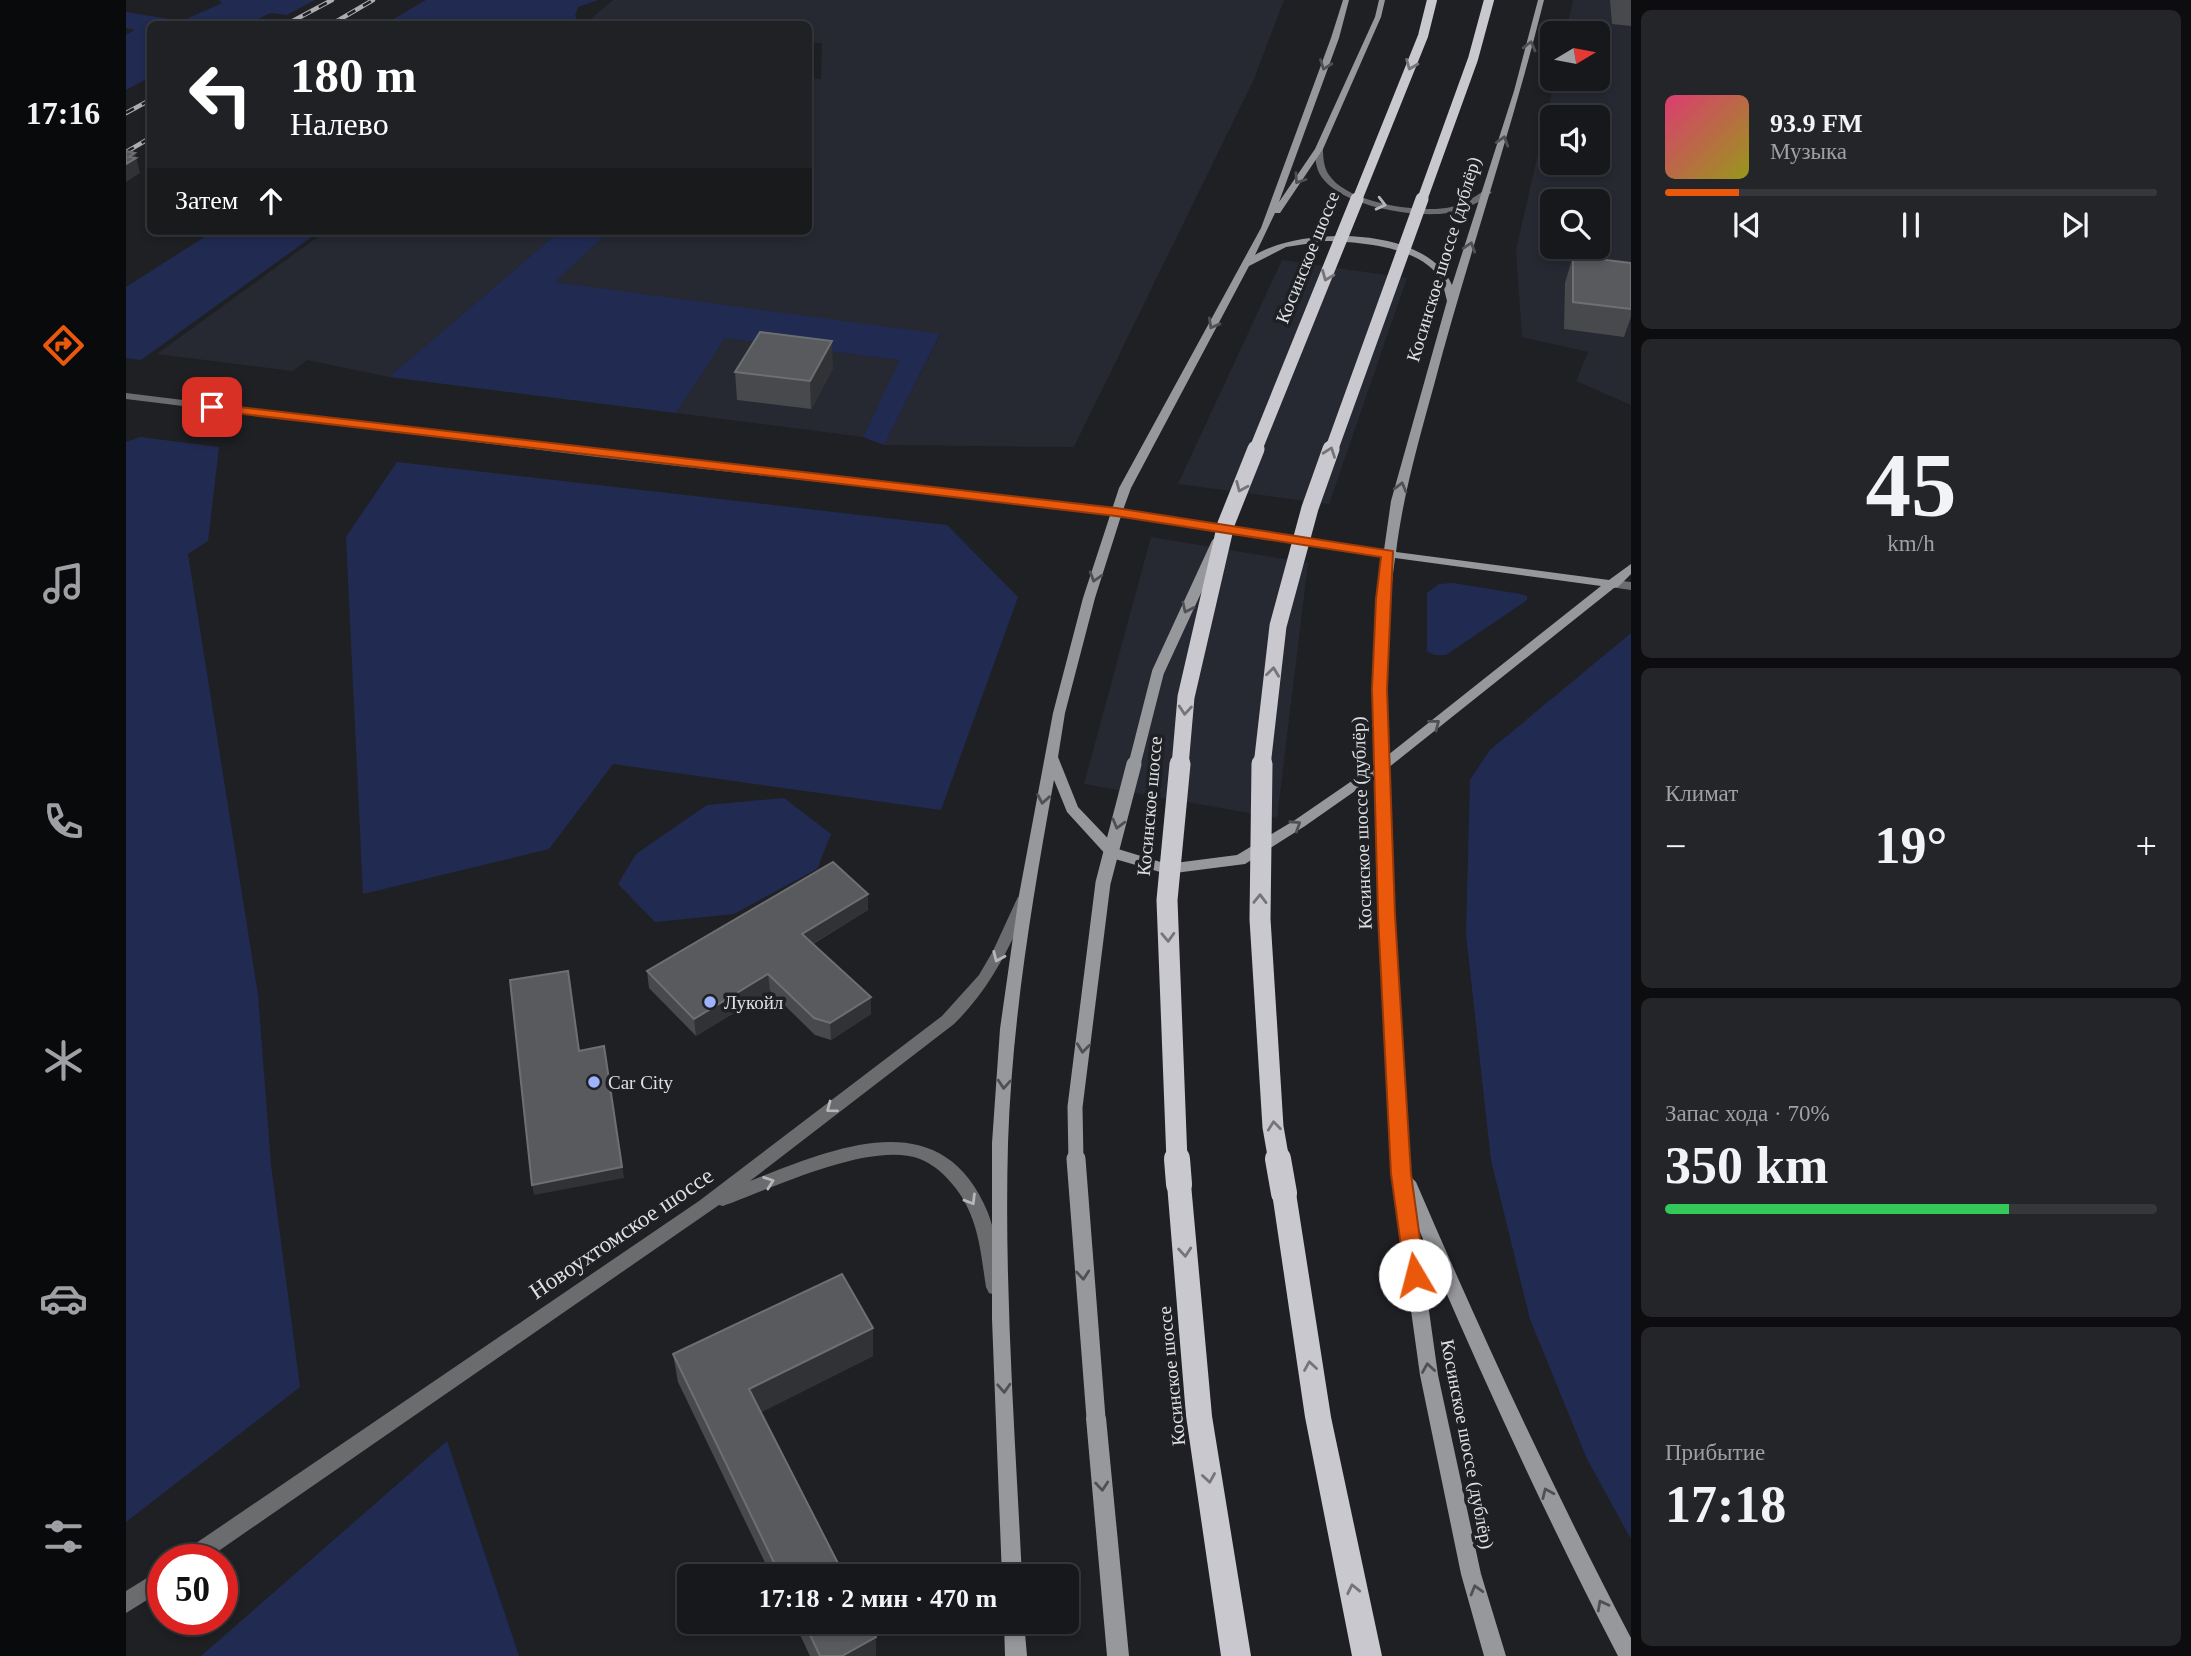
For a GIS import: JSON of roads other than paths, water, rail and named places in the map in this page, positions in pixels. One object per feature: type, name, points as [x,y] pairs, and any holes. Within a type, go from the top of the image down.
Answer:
[{"type":"highway","name":"Косинское шоссе","points":[[1236,1656],[1199,1416],[1174,1124],[1167,900],[1186,697],[1226,524],[1423,36],[1432,0]]},
{"type":"highway","points":[[1367,1656],[1318,1417],[1273,1127],[1260,919],[1262,760],[1279,626],[1310,508],[1473,59],[1489,0]]},
{"type":"main road","points":[[1011,1564],[1000,1320],[1000,1143],[1007,1029],[1050,756],[1086,611],[1116,512],[1146,444],[1265,228],[1335,38],[1346,0]]},
{"type":"main road","points":[[1265,228],[1319,149],[1378,17],[1382,0]]},
{"type":"main road","name":"Косинское шоссе (дублёр)","points":[[1495,1656],[1471,1574],[1429,1375],[1400,1165],[1379,689],[1383,599],[1397,501],[1451,302],[1518,91],[1541,0]]},
{"type":"main road","points":[[1246,265],[1266,251],[1290,242],[1326,239],[1371,242],[1405,249],[1424,259],[1442,274],[1451,302]]},
{"type":"main road","points":[[1116,512],[1388,554],[1614,584]]},
{"type":"main road","points":[[1118,1656],[1077,1200],[1075,1107],[1106,870],[1158,672],[1226,524]]},
{"type":"main road","points":[[1050,756],[1072,808],[1113,853],[1167,869],[1240,860],[1300,823],[1381,766],[1631,568]]},
{"type":"main road","points":[[1400,1165],[1455,1295],[1575,1555],[1629,1656]]},
{"type":"main road","points":[[1015,1634],[1016,1656]]},
{"type":"street","points":[[1319,149],[1320,167],[1327,180],[1346,194],[1385,205],[1447,211],[1471,204],[1488,191]]},
{"type":"street","points":[[126,396],[597,454],[1116,512]]},
{"type":"street","points":[[1614,584],[1631,586]]},
{"type":"street","name":"Новоухтомское шоссе","points":[[212,1544],[705,1206],[948,1020],[971,999],[992,970],[1026,895]]},
{"type":"street","points":[[705,1206],[831,1161],[866,1152],[893,1149],[918,1151],[938,1161],[956,1177],[975,1205],[986,1234],[1000,1320]]},
{"type":"street","points":[[126,1603],[147,1589]]},
{"type":"railway","points":[[293,21],[332,0]]},
{"type":"railway","points":[[337,21],[373,0]]},
{"type":"railway","points":[[126,113],[147,102]]},
{"type":"railway","points":[[126,152],[147,140]]},
{"type":"place","name":"Лукойл","points":[[710,1002]]},
{"type":"place","name":"Car City","points":[[594,1082]]}]
